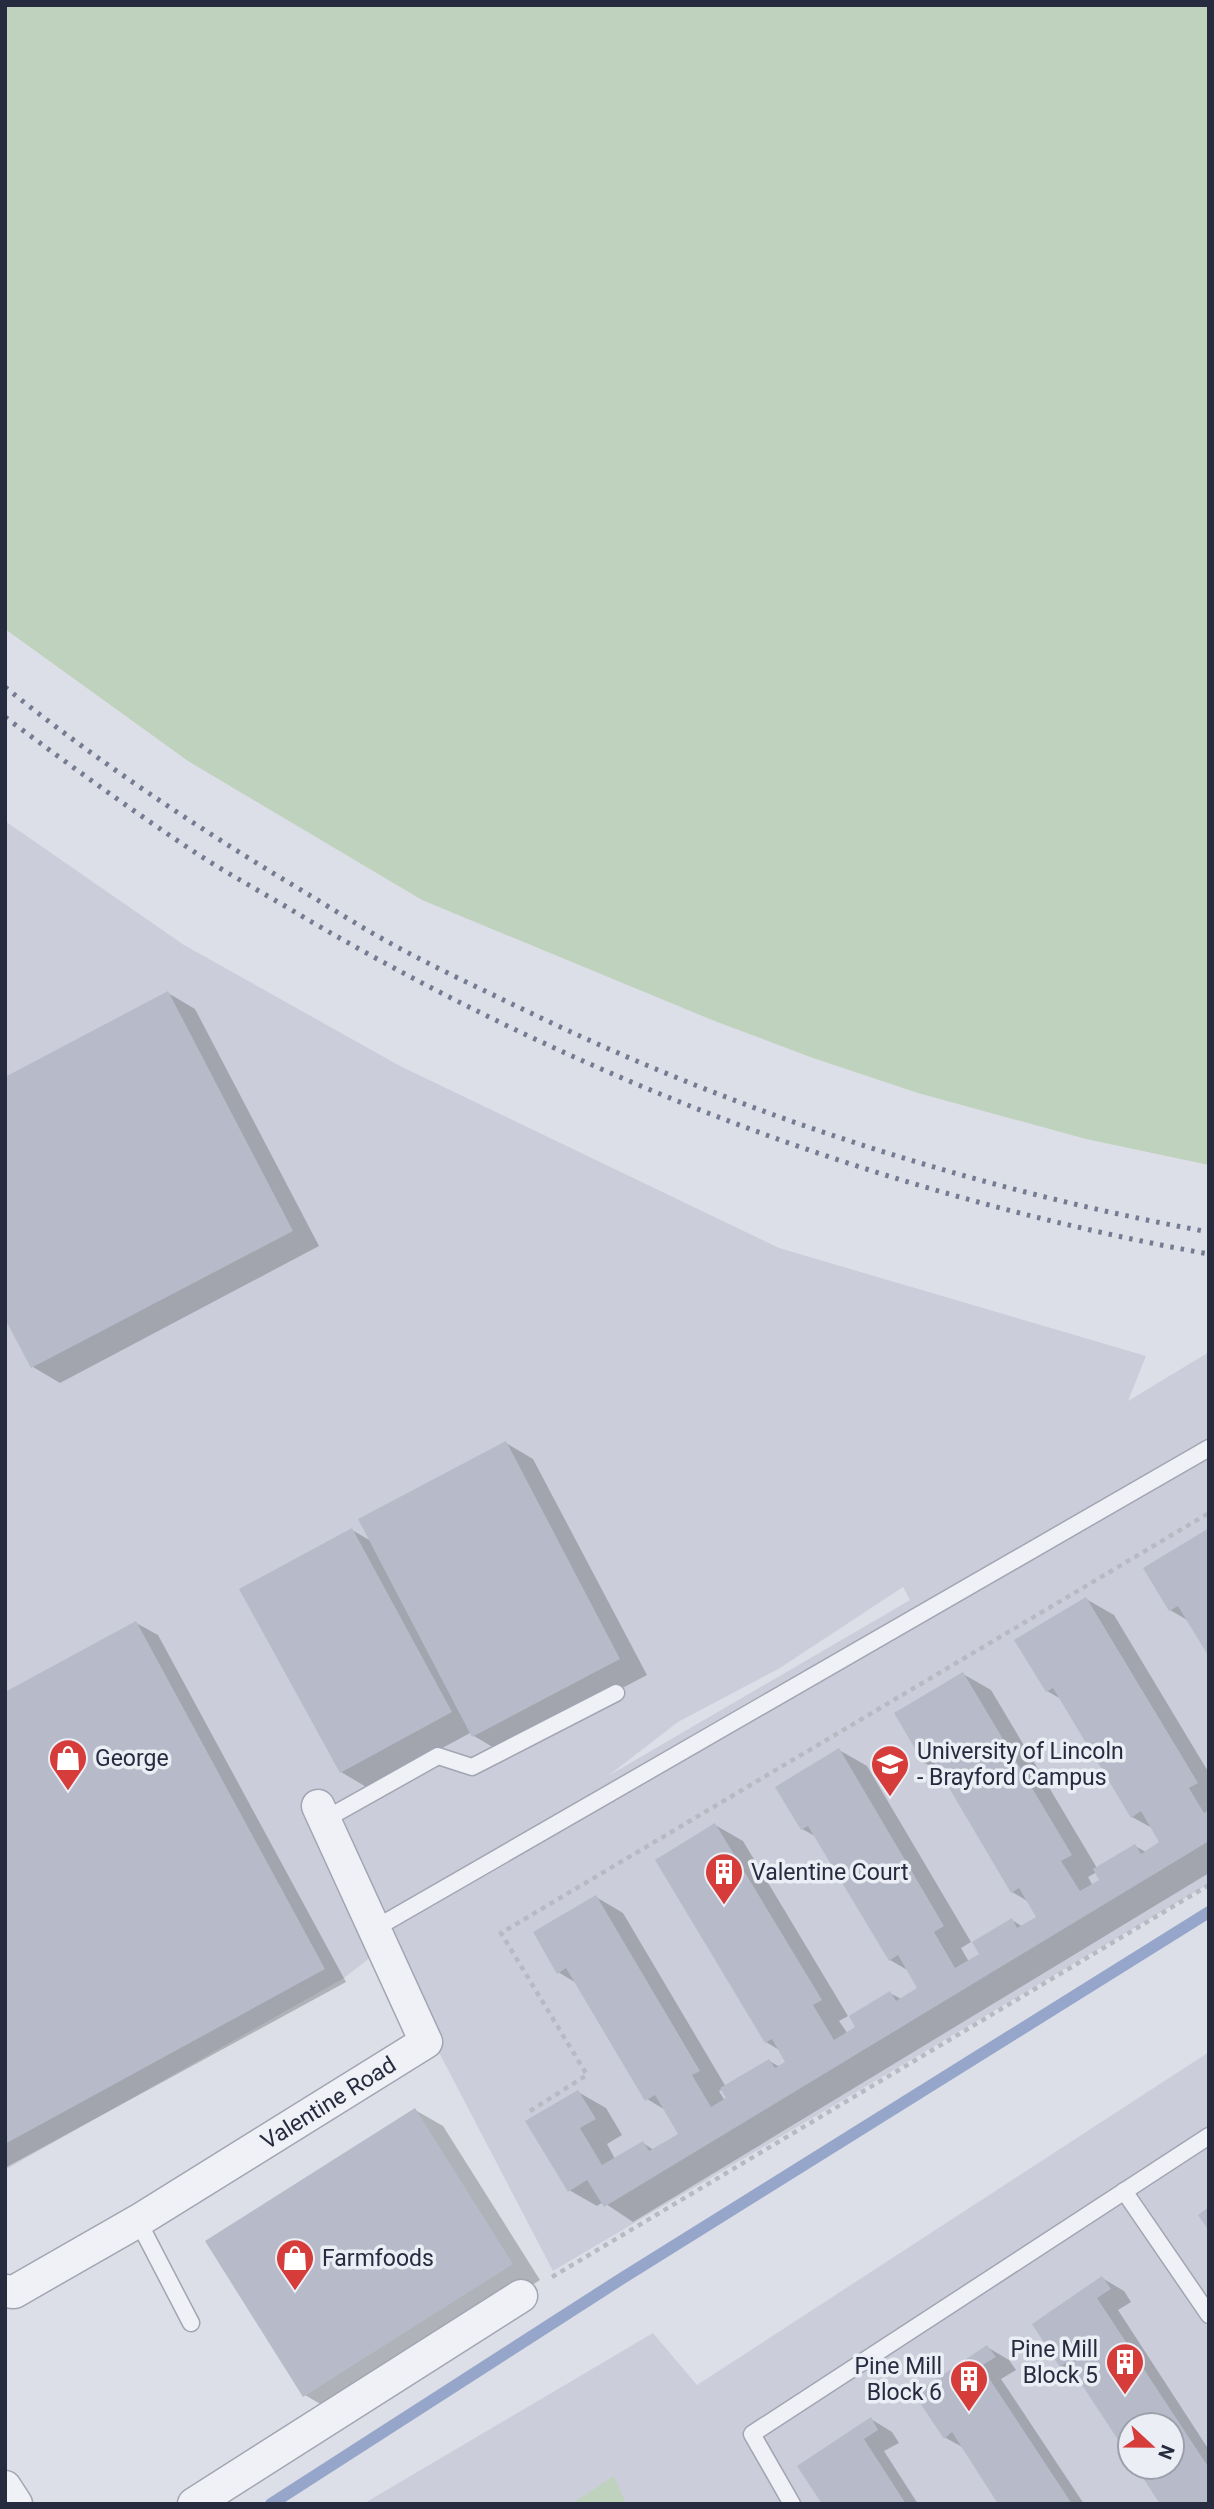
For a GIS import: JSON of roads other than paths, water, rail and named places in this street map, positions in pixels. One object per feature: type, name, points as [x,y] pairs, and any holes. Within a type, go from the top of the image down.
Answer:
[{"type":"street","name":"Valentine Road","points":[[5,2291],[14,2292],[138,2221],[426,2042],[321,1813]]},
{"type":"street","points":[[194,2504],[521,2296]]},
{"type":"street","points":[[5,2487],[16,2504]]},
{"type":"lane","points":[[374,1928],[1209,1448]]},
{"type":"lane","points":[[321,1813],[438,1756],[472,1767],[616,1693]]},
{"type":"lane","points":[[792,2504],[752,2434],[1209,2136]]},
{"type":"lane","points":[[1124,2192],[1209,2315]]},
{"type":"lane","points":[[138,2221],[191,2323]]},
{"type":"waterway","points":[[271,2504],[621,2279],[1209,1912]]},
{"type":"railway","points":[[5,687],[142,789],[357,924],[402,950],[593,1042],[678,1078],[851,1142],[1029,1193],[1209,1232]]},
{"type":"railway","points":[[5,717],[172,837],[223,870],[411,977],[520,1032],[630,1081],[742,1126],[857,1166],[973,1201],[1090,1230],[1209,1254]]},
{"type":"place","name":"George","points":[[68,1792]]},
{"type":"place","name":"University of Lincoln - Brayford Campus","points":[[890,1798]]},
{"type":"place","name":"Valentine Court","points":[[724,1906]]},
{"type":"place","name":"Farmfoods","points":[[295,2292]]},
{"type":"place","name":"Pine Mill Block 5","points":[[1125,2396]]},
{"type":"place","name":"Pine Mill Block 6","points":[[969,2413]]}]
